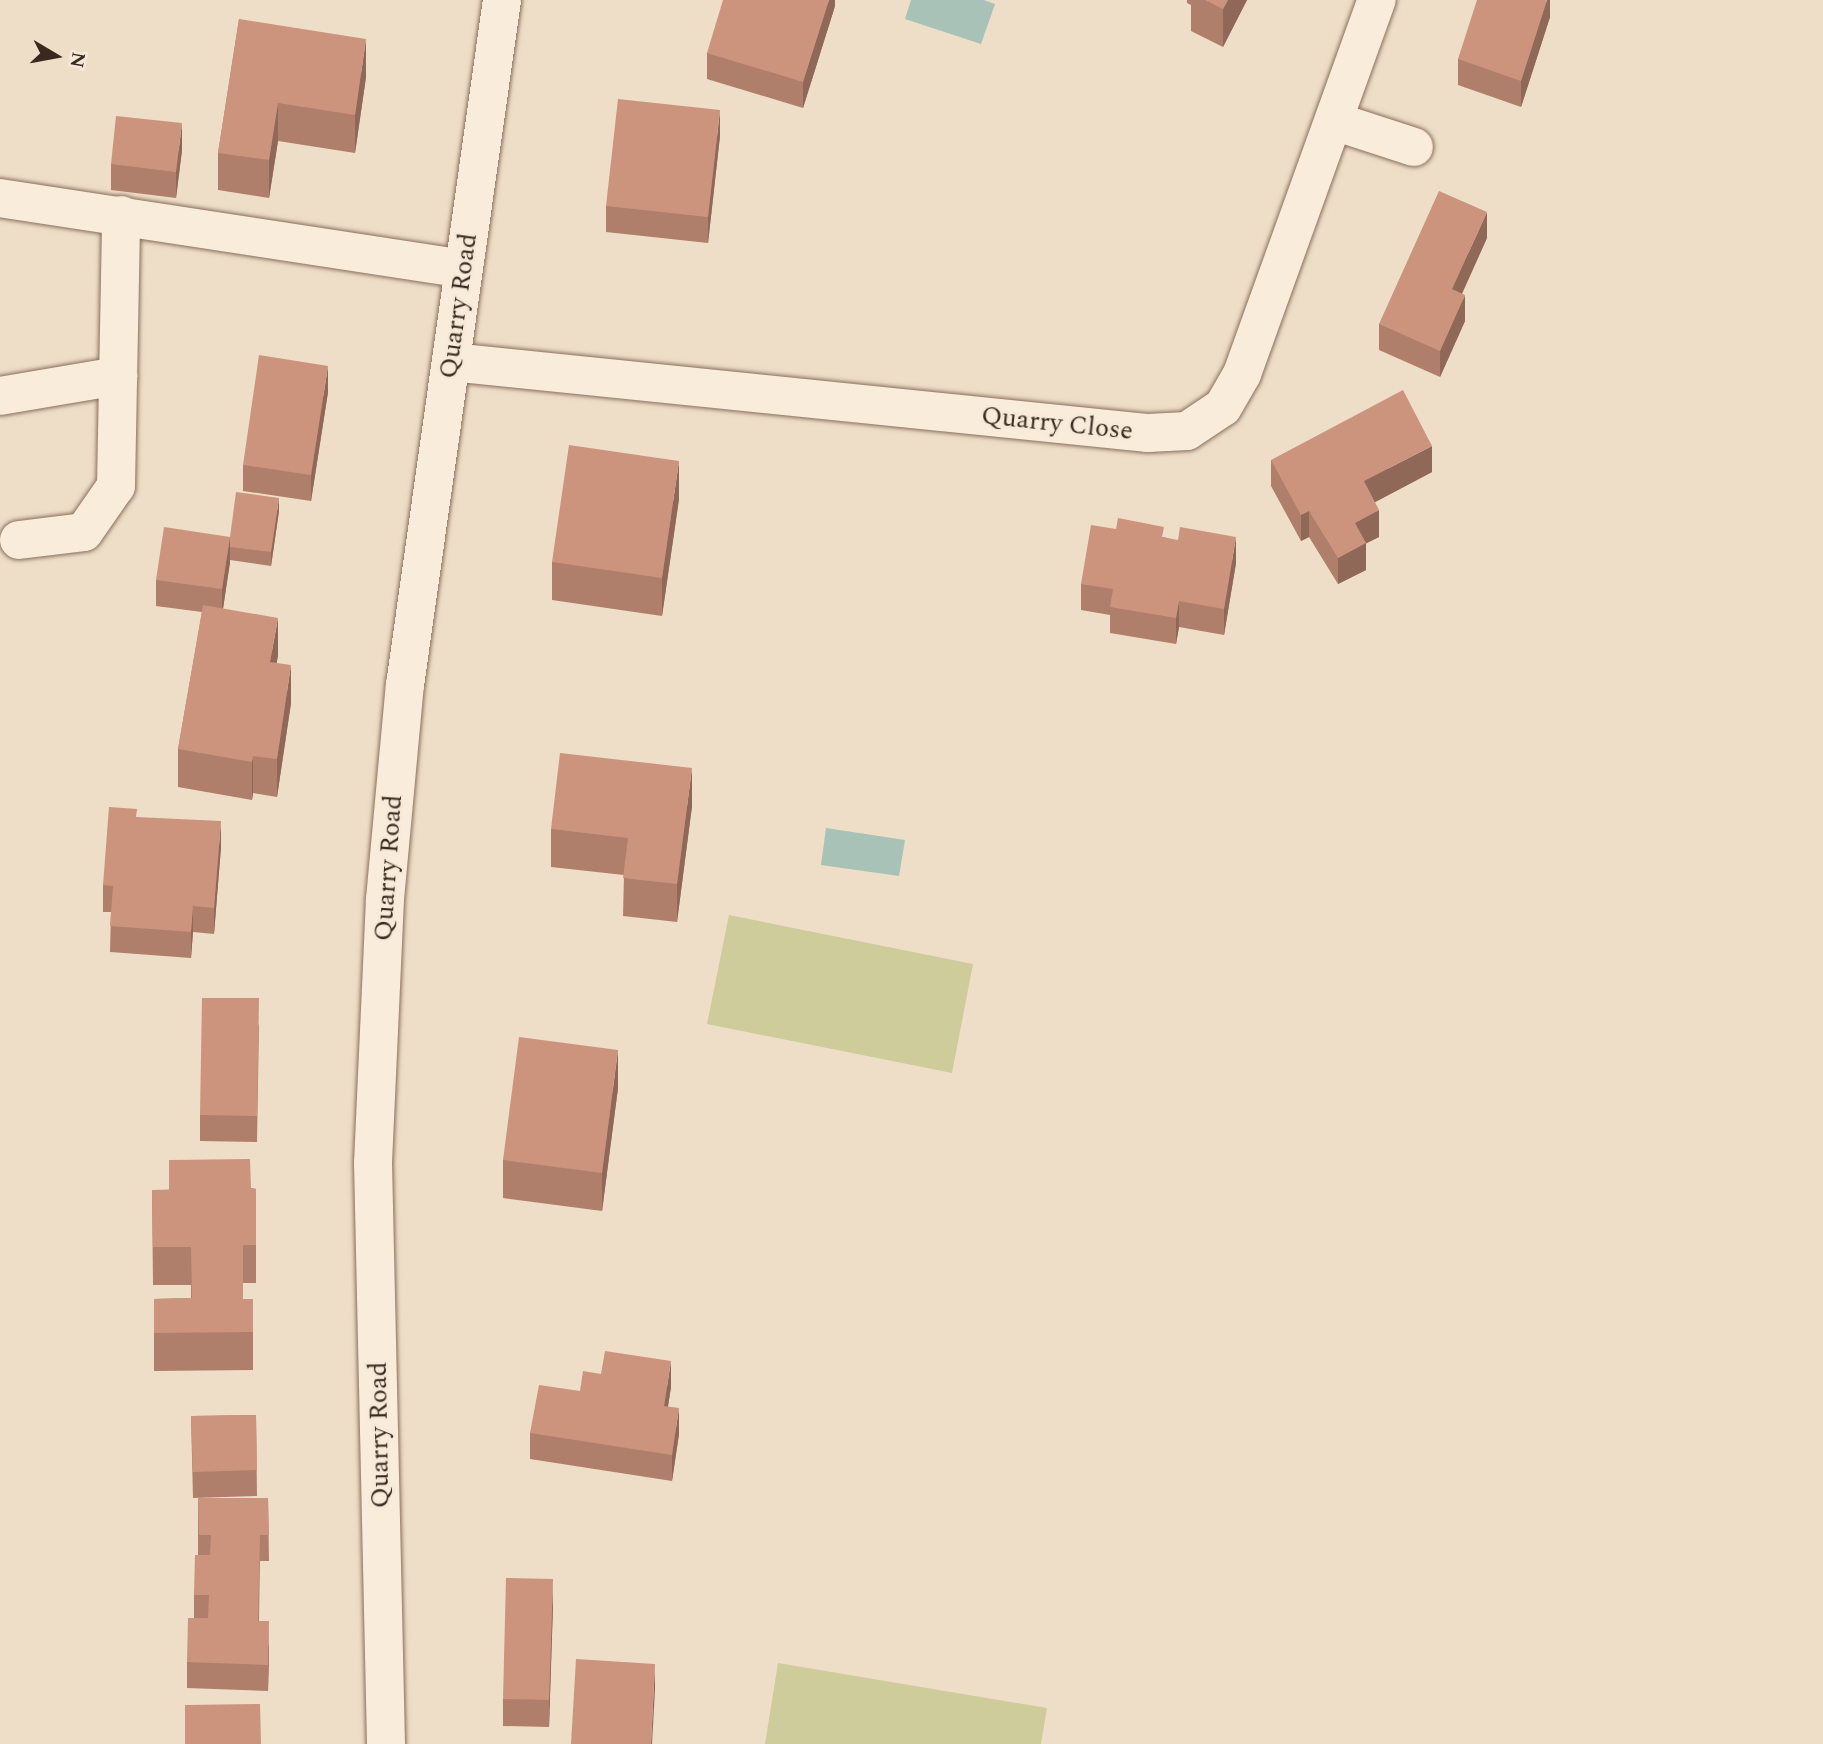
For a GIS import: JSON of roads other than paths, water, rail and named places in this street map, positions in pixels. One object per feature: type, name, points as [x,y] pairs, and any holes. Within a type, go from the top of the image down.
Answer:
[{"type":"street","name":"Quarry Road","points":[[386,1744],[373,1163],[384,898],[405,685],[502,0]]},
{"type":"street","name":"Quarry Close","points":[[451,362],[1147,433],[1186,430],[1223,407],[1242,374],[1377,0]]},
{"type":"street","points":[[1334,121],[1414,147]]},
{"type":"street","points":[[0,198],[464,269]]},
{"type":"street","points":[[19,540],[84,532],[116,486],[121,215]]},
{"type":"street","points":[[0,396],[118,376]]}]
